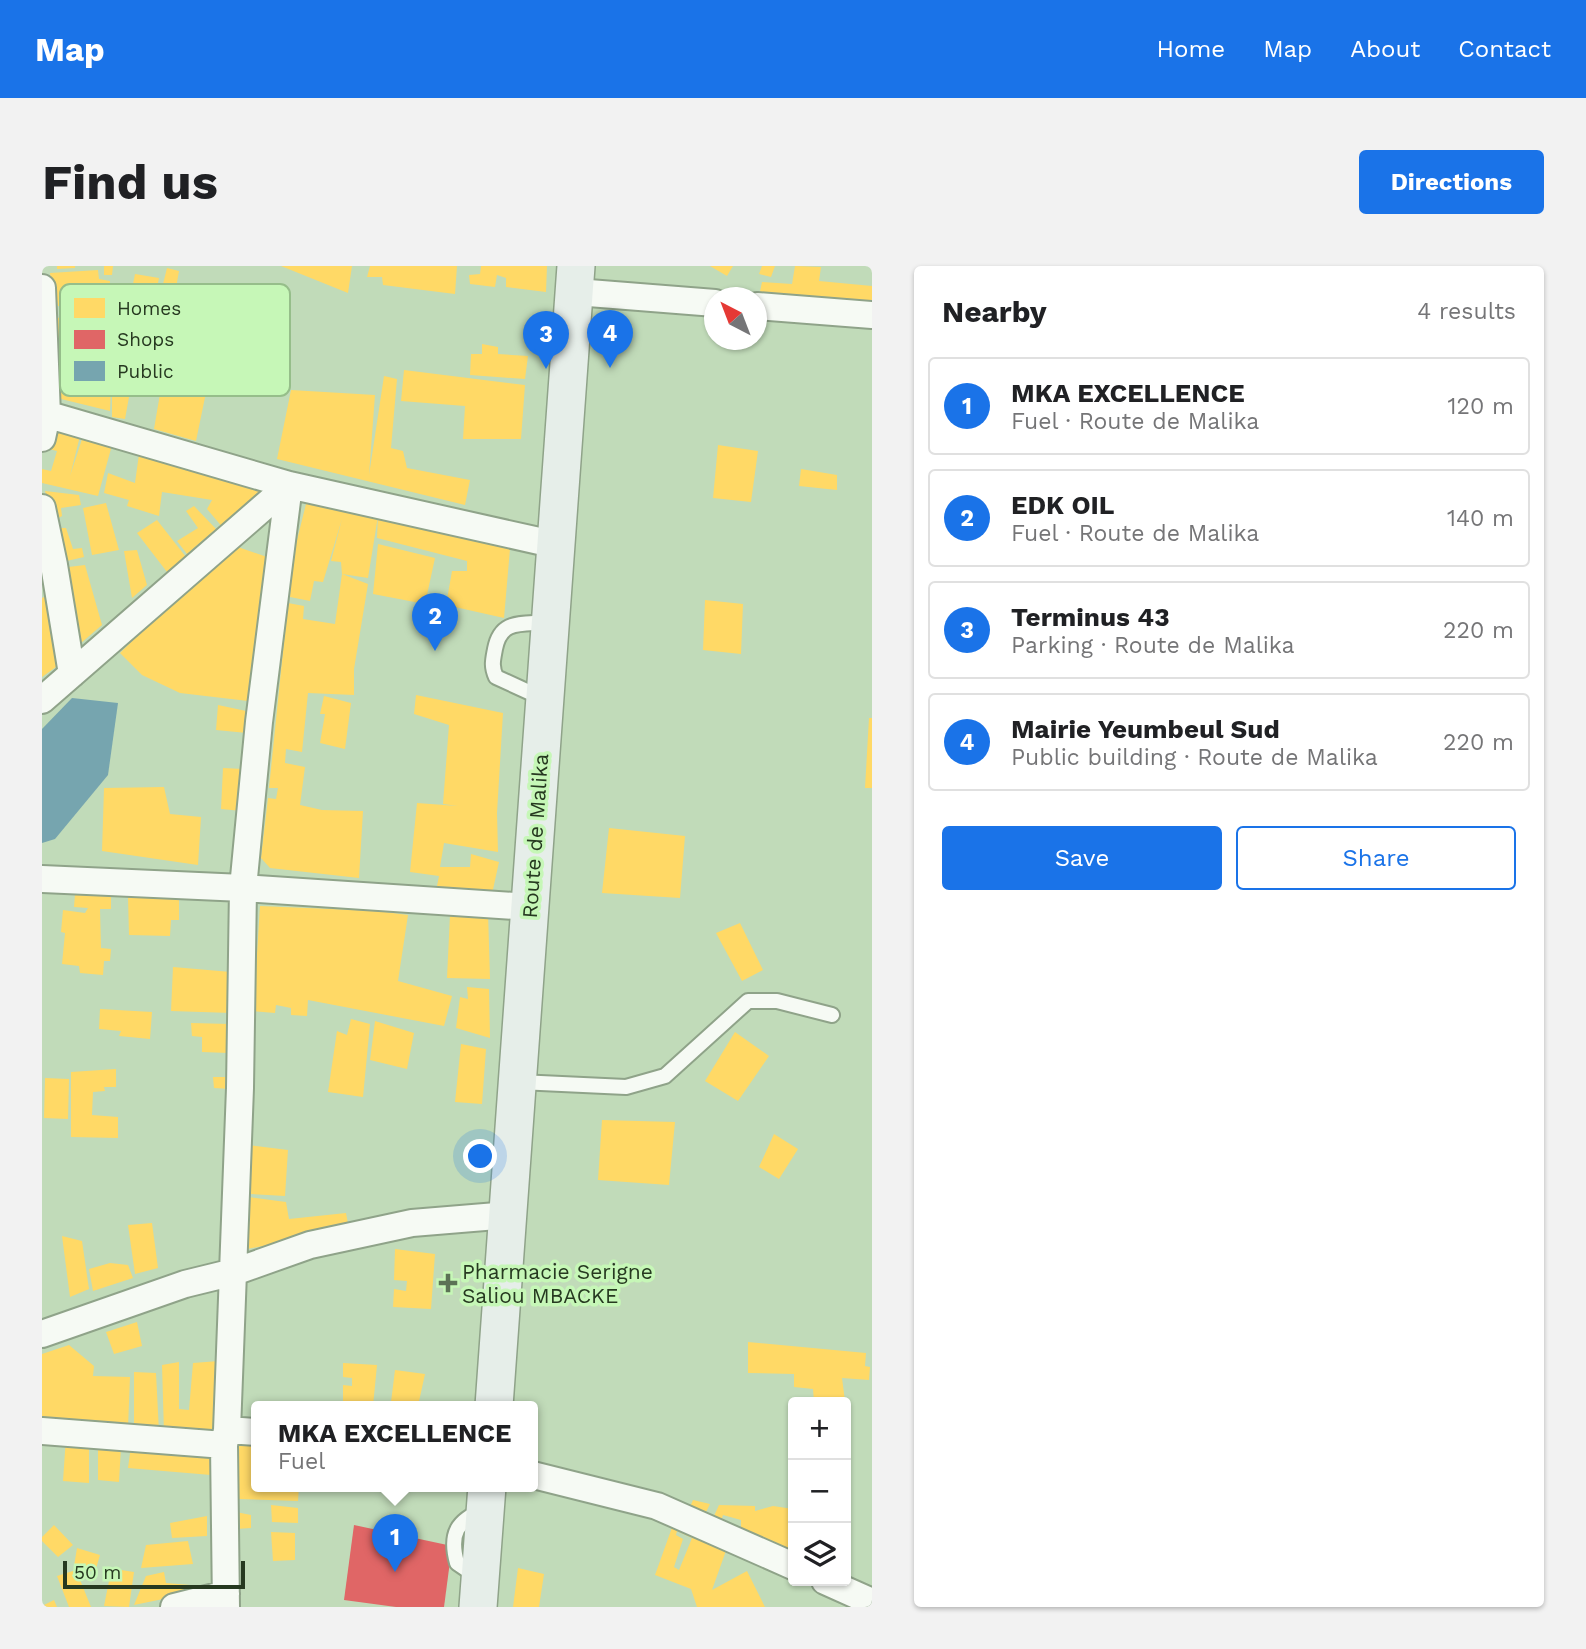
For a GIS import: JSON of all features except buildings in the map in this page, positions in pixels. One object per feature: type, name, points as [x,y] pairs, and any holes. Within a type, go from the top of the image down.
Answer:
[{"type":"main road","name":"Route de Malika","points":[[494,1401],[576,279]]},
{"type":"main road","points":[[479,1593],[486,1498]]},
{"type":"street","points":[[576,279],[704,301]]},
{"type":"street","points":[[42,288],[44,422],[289,485],[557,545]]},
{"type":"street","points":[[767,307],[872,315]]},
{"type":"street","points":[[42,700],[289,485]]},
{"type":"street","points":[[174,1607],[226,1600],[226,1438],[243,988],[243,888],[259,722],[289,485]]},
{"type":"street","points":[[42,508],[72,674]]},
{"type":"street","points":[[42,879],[243,888],[530,907]]},
{"type":"street","points":[[42,1334],[185,1284],[234,1272],[290,1251],[356,1234],[412,1223],[509,1216]]},
{"type":"street","points":[[42,1431],[226,1438],[251,1433]]},
{"type":"street","points":[[538,1476],[657,1506],[788,1564]]},
{"type":"street","points":[[836,1586],[872,1602]]},
{"type":"lane","points":[[545,699],[496,677],[492,667],[502,629],[551,622]]},
{"type":"lane","points":[[518,1082],[626,1087],[665,1076],[748,1001],[776,1001],[832,1015]]},
{"type":"place","name":"Mairie Yeumbeul Sud","points":[[610,368]]},
{"type":"place","name":"Terminus 43","points":[[546,369]]},
{"type":"place","name":"EDK OIL","points":[[435,651]]},
{"type":"place","name":"Pharmacie Serigne Saliou MBACKE","points":[[448,1283]]},
{"type":"place","name":"MKA EXCELLENCE","points":[[395,1572]]}]
